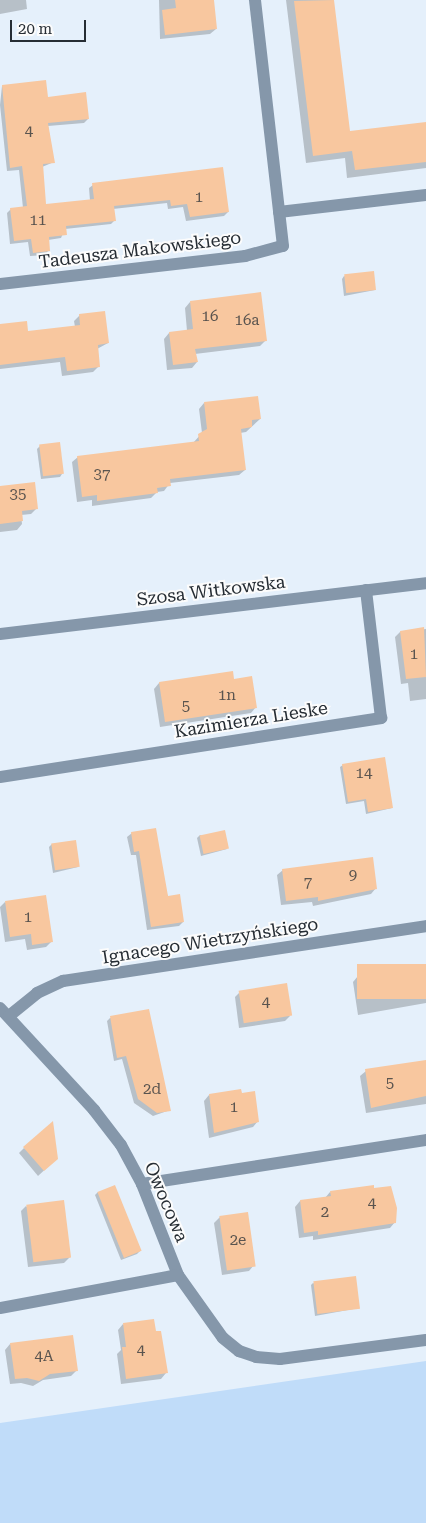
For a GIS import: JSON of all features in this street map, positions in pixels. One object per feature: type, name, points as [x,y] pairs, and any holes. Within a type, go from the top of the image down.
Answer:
[{"type":"street","points":[[255,0],[279,212],[426,195]]},
{"type":"street","name":"Tadeusza Makowskiego","points":[[0,284],[245,256],[283,246],[279,212]]},
{"type":"street","name":"Szosa Witkowska","points":[[0,634],[426,583]]},
{"type":"street","name":"Kazimierza Lieske","points":[[0,777],[381,718],[366,590]]},
{"type":"street","name":"Ignacego Wietrzyńskiego","points":[[4,1012],[63,981],[426,926]]},
{"type":"street","name":"Owocowa","points":[[4,1012],[94,1110],[121,1145],[142,1184],[178,1275],[223,1338],[239,1351],[256,1357],[280,1359],[426,1340]]},
{"type":"street","points":[[142,1184],[426,1140]]},
{"type":"street","points":[[0,1308],[178,1275]]},
{"type":"shaded area","points":[[426,1361],[426,1523],[0,1523],[0,1423]]},
{"type":"building","points":[[175,0],[214,0],[217,29],[165,35],[162,10],[176,8]]},
{"type":"building","points":[[334,0],[350,131],[426,122],[426,162],[355,170],[352,151],[313,156],[294,1]]},
{"type":"building","points":[[46,80],[48,97],[86,92],[89,119],[48,123],[55,163],[43,164],[46,204],[94,199],[92,183],[223,167],[229,212],[190,217],[187,204],[171,206],[170,200],[114,206],[116,221],[66,226],[67,235],[49,237],[50,251],[33,253],[31,239],[14,241],[10,208],[27,206],[22,166],[10,168],[2,85]]},
{"type":"building","points":[[374,271],[376,290],[346,293],[344,274]]},
{"type":"building","points":[[261,292],[267,341],[195,349],[198,362],[173,365],[169,332],[193,329],[190,301]]},
{"type":"building","points":[[105,311],[109,343],[98,345],[100,367],[67,371],[65,357],[0,365],[0,324],[27,321],[28,331],[80,325],[79,314]]},
{"type":"building","points":[[258,396],[261,419],[252,420],[252,427],[241,429],[246,470],[170,479],[171,486],[157,488],[158,493],[97,501],[97,495],[82,497],[77,456],[199,441],[198,434],[207,429],[204,402]]},
{"type":"building","points":[[60,442],[64,474],[43,476],[39,445]]},
{"type":"building","points":[[35,482],[38,509],[22,511],[23,521],[0,524],[0,486]]},
{"type":"building","points":[[424,627],[426,677],[406,679],[400,631]]},
{"type":"building","points":[[233,671],[234,679],[252,676],[257,708],[165,722],[159,682]]},
{"type":"building","points":[[385,757],[393,808],[368,812],[366,799],[348,802],[342,764]]},
{"type":"building","points":[[156,828],[168,896],[180,894],[184,922],[151,927],[139,851],[134,852],[131,832]]},
{"type":"building","points":[[225,830],[229,849],[204,854],[200,835]]},
{"type":"building","points":[[76,840],[80,867],[55,870],[51,843]]},
{"type":"building","points":[[373,857],[377,889],[318,901],[318,897],[286,901],[282,869]]},
{"type":"building","points":[[46,895],[53,942],[32,945],[31,934],[10,937],[5,901]]},
{"type":"building","points":[[357,964],[426,964],[426,999],[357,999]]},
{"type":"building","points":[[287,983],[292,1016],[244,1023],[239,991]]},
{"type":"building","points":[[149,1009],[171,1111],[157,1113],[138,1099],[126,1056],[117,1058],[110,1016]]},
{"type":"building","points":[[426,1060],[426,1096],[371,1108],[365,1069]]},
{"type":"building","points":[[241,1089],[242,1093],[255,1091],[259,1122],[214,1133],[209,1094]]},
{"type":"building","points":[[53,1121],[58,1159],[44,1171],[23,1147]]},
{"type":"building","points":[[115,1185],[142,1251],[124,1258],[97,1192]]},
{"type":"building","points":[[374,1185],[374,1188],[391,1186],[397,1208],[396,1223],[318,1235],[318,1231],[304,1233],[300,1200],[331,1196],[330,1191]]},
{"type":"building","points":[[64,1200],[71,1258],[33,1262],[26,1205]]},
{"type":"building","points":[[248,1212],[256,1266],[227,1271],[219,1216]]},
{"type":"building","points":[[356,1276],[360,1309],[317,1314],[313,1281]]},
{"type":"building","points":[[154,1319],[156,1331],[161,1331],[168,1373],[126,1379],[122,1347],[126,1347],[123,1323]]},
{"type":"building","points":[[73,1335],[78,1371],[50,1374],[39,1381],[27,1378],[15,1379],[10,1343]]}]
